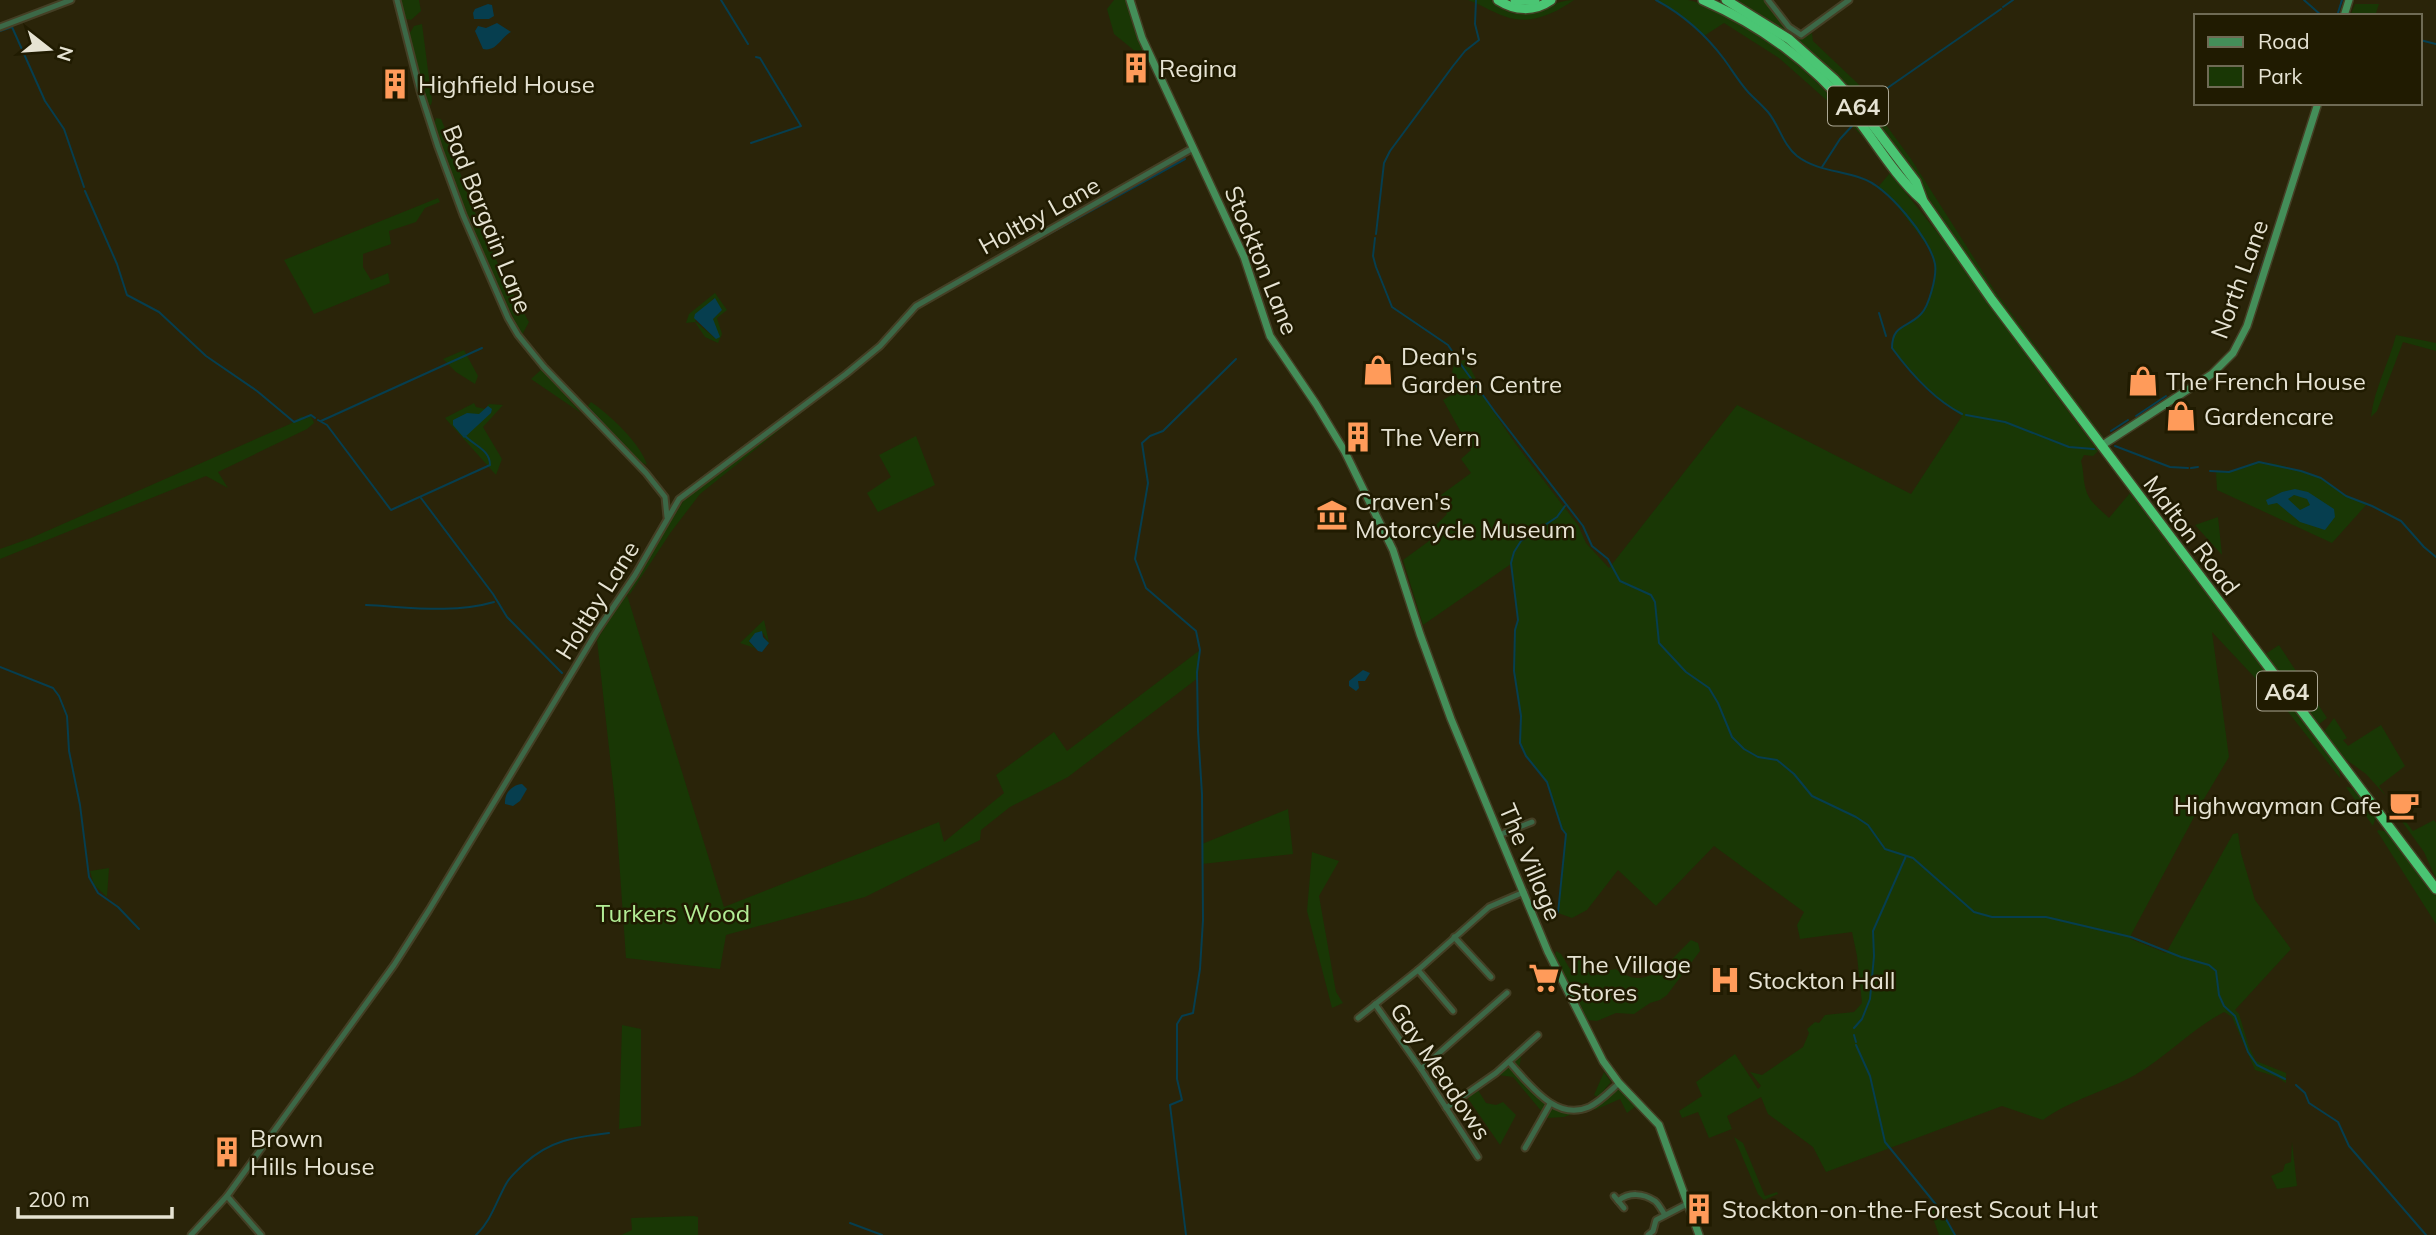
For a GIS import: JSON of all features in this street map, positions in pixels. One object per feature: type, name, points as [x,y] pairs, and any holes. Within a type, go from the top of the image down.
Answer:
[{"type":"highway","points":[[1498,0],[1523,9],[1538,7],[1551,0]]},
{"type":"highway","points":[[1515,0],[1535,0]]},
{"type":"highway","name":"A64","points":[[1703,0],[1787,43]]},
{"type":"highway","name":"A64","points":[[1726,0],[1787,43]]},
{"type":"highway","name":"Malton Road","points":[[1787,43],[1851,111],[1908,187],[1923,201],[1992,300],[2436,889]]},
{"type":"street","points":[[0,27],[71,0]]},
{"type":"street","name":"Bad Bargain Lane","points":[[397,0],[420,91],[438,147],[468,228],[508,318],[544,367],[646,473],[665,497]]},
{"type":"street","name":"Stockton Lane","points":[[1130,0],[1142,38],[1244,257],[1270,336],[1345,452],[1385,532],[1401,570],[1420,634],[1467,759]]},
{"type":"street","points":[[1768,0],[1789,27],[1801,35],[1849,0]]},
{"type":"street","name":"North Lane","points":[[2101,446],[2204,380],[2232,353],[2248,326],[2317,105]]},
{"type":"street","name":"Holtby Lane","points":[[191,1235],[227,1196],[394,965],[597,631],[635,575],[679,499],[846,374],[880,346],[916,306],[1194,148]]},
{"type":"street","points":[[667,517],[665,497],[679,499]]},
{"type":"street","name":"The Village","points":[[1467,759],[1541,937],[1585,1028],[1602,1061],[1619,1083],[1657,1122],[1699,1235]]},
{"type":"street","points":[[1499,835],[1532,822]]},
{"type":"street","points":[[1357,1018],[1418,970],[1489,907],[1524,892]]},
{"type":"street","points":[[1454,937],[1491,977]]},
{"type":"street","points":[[1418,970],[1453,1011]]},
{"type":"street","points":[[1421,1069],[1507,993]]},
{"type":"street","name":"Gay Meadows","points":[[1375,1004],[1478,1157]]},
{"type":"street","points":[[1446,1108],[1509,1062],[1538,1034]]},
{"type":"street","points":[[1509,1062],[1550,1104],[1569,1109],[1591,1106],[1619,1083]]},
{"type":"street","points":[[1525,1148],[1550,1104]]},
{"type":"street","points":[[1624,1208],[1616,1198],[1639,1194],[1656,1202],[1665,1215]]},
{"type":"street","points":[[227,1196],[261,1235]]},
{"type":"street","points":[[1648,1235],[1653,1231],[1656,1220],[1686,1204]]},
{"type":"green space","points":[[400,0],[419,0],[421,11],[411,20],[406,19]]},
{"type":"green space","points":[[1114,0],[1126,0],[1144,54],[1141,56],[1114,34],[1107,9]]},
{"type":"green space","points":[[1468,0],[1491,0],[1503,9],[1524,14],[1574,0],[1552,13],[1527,20],[1504,16]]},
{"type":"green space","points":[[1656,0],[1697,2],[1769,42],[1827,93],[1878,153],[1832,105],[1779,58],[1724,23],[1704,36],[1680,15]]},
{"type":"green space","points":[[1734,0],[1764,0],[1794,36],[1801,39],[1812,33],[1813,41],[1875,100],[1872,106],[1911,159],[1995,291],[2105,439],[2102,442],[1989,289],[1905,163],[1861,103],[1781,29]]},
{"type":"green space","points":[[2355,4],[2379,4],[2376,14],[2351,14]]},
{"type":"green space","points":[[422,24],[431,105],[426,104],[417,74],[410,33],[414,26]]},
{"type":"green space","points":[[436,118],[441,119],[490,247],[529,322],[522,335],[485,261],[479,241],[462,206],[434,125]]},
{"type":"green space","points":[[1890,173],[1960,261],[2098,451],[2093,456],[2084,455],[2081,461],[2085,487],[2092,502],[2109,518],[2130,493],[2310,731],[2339,765],[2340,778],[2274,694],[2272,696],[2212,632],[2229,757],[2201,804],[2131,939],[2166,953],[2233,834],[2238,833],[2255,900],[2291,949],[2235,1010],[2239,1014],[2256,1061],[2286,1073],[2286,1083],[2255,1070],[2232,1017],[2224,1012],[2135,1075],[2043,1120],[2002,1106],[1826,1172],[1813,1147],[1768,1114],[1761,1097],[1727,1116],[1732,1129],[1709,1138],[1698,1112],[1682,1118],[1679,1111],[1702,1096],[1696,1082],[1735,1054],[1758,1089],[1761,1086],[1750,1072],[1762,1075],[1803,1047],[1809,1033],[1807,1029],[1815,1022],[1819,1023],[1825,1015],[1854,1012],[1862,1003],[1852,932],[1800,939],[1797,925],[1804,912],[1714,846],[1656,906],[1618,870],[1587,910],[1572,918],[1558,913],[1566,834],[1547,782],[1526,756],[1520,743],[1521,716],[1514,671],[1515,630],[1518,619],[1511,564],[1423,625],[1403,560],[1440,533],[1435,526],[1447,514],[1443,508],[1448,504],[1441,495],[1471,473],[1461,459],[1471,450],[1443,400],[1465,387],[1452,372],[1455,361],[1466,360],[1476,379],[1474,383],[1515,443],[1578,525],[1586,543],[1609,568],[1737,405],[1911,494],[1962,416],[1924,385],[1892,348],[1899,329],[1923,311],[1931,293],[1935,271],[1931,253],[1926,245],[1897,206],[1878,187]]},
{"type":"green space","points":[[438,198],[440,202],[425,208],[416,222],[389,231],[391,244],[363,254],[363,267],[371,280],[388,273],[390,283],[314,314],[284,260]]},
{"type":"green space","points":[[715,293],[727,310],[717,318],[722,334],[718,343],[705,337],[695,322],[686,323],[689,314]],"holes":[[[714,298],[722,310],[713,319],[716,339],[695,321]]]},
{"type":"green space","points":[[2396,335],[2436,343],[2436,351],[2403,342],[2377,411],[2371,417],[2375,396]]},
{"type":"green space","points":[[464,350],[478,376],[475,384],[456,372],[443,359]]},
{"type":"green space","points":[[542,369],[581,413],[531,379]]},
{"type":"green space","points":[[591,402],[624,430],[647,465],[587,407]]},
{"type":"green space","points":[[474,403],[476,407],[485,409],[489,404],[503,405],[483,427],[502,459],[496,475],[445,418]]},
{"type":"green space","name":"Turkers Wood","points":[[798,415],[700,494],[627,595],[724,907],[939,822],[944,842],[1004,793],[996,775],[1054,732],[1067,751],[1200,650],[1198,678],[1068,777],[1010,807],[981,830],[980,840],[865,897],[726,935],[720,969],[626,958],[615,802],[597,640],[684,500]]},
{"type":"green space","points":[[302,416],[304,419],[311,416],[314,423],[307,429],[218,472],[228,488],[206,476],[0,559],[0,549],[31,538],[290,424]]},
{"type":"green space","points":[[916,436],[935,485],[878,512],[867,493],[891,477],[879,455]]},
{"type":"green space","points":[[2256,462],[2276,464],[2321,478],[2346,496],[2367,504],[2332,543],[2217,490],[2216,472],[2229,472]]},
{"type":"green space","points":[[2218,517],[2222,555],[2195,525]]},
{"type":"green space","points":[[764,620],[769,643],[763,633],[749,642],[755,648],[740,643]]},
{"type":"green space","points":[[2279,645],[2327,718],[2318,725],[2264,655]]},
{"type":"green space","points":[[2334,718],[2347,738],[2343,740],[2348,746],[2381,725],[2405,766],[2379,786],[2386,796],[2366,774],[2340,755],[2323,733]]},
{"type":"green space","points":[[2346,787],[2355,790],[2367,802],[2376,816],[2373,826]]},
{"type":"green space","points":[[1288,809],[1293,854],[1202,864],[1202,844]]},
{"type":"green space","points":[[2396,809],[2413,831],[2434,820],[2436,823],[2436,879],[2424,852],[2395,812]]},
{"type":"green space","points":[[2377,831],[2388,832],[2436,893],[2436,924]]},
{"type":"green space","points":[[1312,852],[1339,861],[1319,896],[1336,992],[1343,1003],[1332,1008],[1307,911]]},
{"type":"green space","points":[[109,868],[107,897],[94,885],[90,871]]},
{"type":"green space","points":[[1691,940],[1698,943],[1700,951],[1667,995],[1634,1014],[1616,1013],[1597,1021],[1587,1020],[1555,955],[1556,951],[1561,954],[1570,969],[1586,954],[1583,968],[1593,974],[1616,969],[1627,976],[1638,978],[1657,972]]},
{"type":"green space","points":[[622,1025],[641,1029],[641,1126],[619,1129]]},
{"type":"green space","points":[[1522,1051],[1518,1075],[1550,1108],[1575,1113],[1547,1118],[1513,1077],[1498,1075]]},
{"type":"green space","points":[[1604,1072],[1611,1082],[1598,1097],[1594,1095]]},
{"type":"green space","points":[[1618,1089],[1637,1105],[1627,1113],[1620,1099],[1595,1110],[1594,1107]]},
{"type":"green space","points":[[1478,1090],[1486,1103],[1496,1105],[1503,1102],[1516,1115],[1500,1145],[1467,1097]]},
{"type":"green space","points":[[1734,1137],[1743,1143],[1765,1196],[1777,1192],[1778,1194],[1764,1200],[1758,1194]]},
{"type":"green space","points":[[2292,1142],[2297,1186],[2277,1189],[2271,1176],[2283,1171],[2285,1164],[2291,1162]]},
{"type":"green space","points":[[1936,1205],[1955,1235],[1939,1235],[1929,1207]]},
{"type":"green space","points":[[698,1217],[698,1235],[621,1235],[632,1230],[631,1218]]},
{"type":"water","points":[[492,5],[494,16],[489,19],[474,19],[475,9]]},
{"type":"water","points":[[497,23],[511,32],[492,48],[483,49],[475,31],[478,26],[486,28]]},
{"type":"water","points":[[715,298],[722,310],[713,319],[720,337],[716,339],[694,318],[695,314]]},
{"type":"water","points":[[488,406],[492,409],[491,413],[464,438],[453,425],[453,420],[467,413],[479,414]]},
{"type":"water","points":[[2295,489],[2308,492],[2334,509],[2335,517],[2325,530],[2300,522],[2277,503],[2268,505],[2266,500]],"holes":[[[2294,495],[2307,499],[2310,505],[2300,510],[2288,499]]]},
{"type":"water","points":[[762,631],[763,637],[769,643],[762,652],[749,641],[755,633]]},
{"type":"water","points":[[1363,670],[1370,673],[1365,681],[1358,681],[1359,688],[1356,691],[1349,686],[1349,681]]},
{"type":"water","points":[[522,784],[527,789],[520,801],[513,806],[505,804],[509,790]]},
{"type":"waterway","points":[[721,0],[748,44]]},
{"type":"waterway","points":[[1376,234],[1384,163],[1453,66],[1465,51],[1479,40],[1475,24],[1476,0]]},
{"type":"waterway","points":[[1656,0],[1684,18],[1709,42],[1745,89],[1768,112],[1797,156],[1812,165],[1853,175],[1871,183],[1895,202],[1916,227],[1935,264],[1934,283],[1924,310],[1898,330],[1892,348],[1923,385],[1962,414]]},
{"type":"waterway","points":[[2003,7],[2013,0]]},
{"type":"waterway","points":[[2304,0],[2320,14]]},
{"type":"waterway","points":[[2338,14],[2342,0]]},
{"type":"waterway","points":[[1873,98],[2001,9]]},
{"type":"waterway","points":[[0,31],[12,27],[45,101],[64,129],[84,187]]},
{"type":"waterway","points":[[2422,40],[2436,44]]},
{"type":"waterway","points":[[751,143],[801,126],[760,58],[756,57]]},
{"type":"waterway","points":[[1822,167],[1852,126]]},
{"type":"waterway","points":[[998,262],[1185,159]]},
{"type":"waterway","points":[[85,191],[117,264],[127,295],[159,312],[206,356],[257,391],[294,422],[311,415],[315,418]]},
{"type":"waterway","points":[[2255,287],[2278,217]]},
{"type":"waterway","points":[[1375,238],[1373,256],[1392,307],[1448,345],[1456,357]]},
{"type":"waterway","points":[[1879,313],[1886,336]]},
{"type":"waterway","points":[[321,421],[482,348]]},
{"type":"waterway","points":[[1186,1235],[1170,1105],[1182,1100],[1177,1079],[1177,1024],[1182,1016],[1193,1013],[1200,969],[1203,920],[1197,672],[1200,650],[1196,631],[1146,588],[1135,559],[1148,483],[1142,443],[1150,436],[1163,431],[1236,359]]},
{"type":"waterway","points":[[1457,359],[1583,526],[1592,546],[1608,559],[1620,581],[1651,595],[1655,602],[1659,643],[1686,672],[1709,688],[1732,737],[1744,749],[1758,757],[1777,760],[1794,774],[1812,796],[1868,825],[1885,849],[1913,858],[1974,912],[1992,917],[2046,917],[2131,937],[2209,965],[2216,971],[2219,995],[2224,1006],[2235,1016],[2248,1052],[2257,1065],[2285,1079]]},
{"type":"waterway","points":[[2136,416],[2166,396]]},
{"type":"waterway","points":[[588,408],[641,464]]},
{"type":"waterway","points":[[1966,415],[2005,422],[2069,447],[2094,449]]},
{"type":"waterway","points":[[318,420],[327,425],[391,510],[490,465],[485,452],[465,436]]},
{"type":"waterway","points":[[2111,431],[2128,420]]},
{"type":"waterway","points":[[2115,446],[2170,467],[2188,468]]},
{"type":"waterway","points":[[2210,471],[2229,472],[2259,462],[2321,478],[2346,496],[2401,521],[2436,557]]},
{"type":"waterway","points":[[2191,468],[2198,467]]},
{"type":"waterway","points":[[421,498],[493,594],[507,617],[562,673]]},
{"type":"waterway","points":[[1558,913],[1566,834],[1547,782],[1526,756],[1520,743],[1521,716],[1514,671],[1515,630],[1518,620],[1511,563],[1521,541],[1557,517],[1565,506]]},
{"type":"waterway","points":[[366,605],[447,609],[494,602]]},
{"type":"waterway","points":[[0,667],[53,688],[59,696],[67,716],[69,751],[80,805],[89,877],[98,893],[118,907],[139,929]]},
{"type":"waterway","points":[[1854,1028],[1862,1019],[1870,999],[1874,956],[1873,931],[1906,856]]},
{"type":"waterway","points":[[1854,1035],[1856,1042]]},
{"type":"waterway","points":[[1856,1045],[1870,1076],[1885,1142],[1942,1212],[1955,1235]]},
{"type":"waterway","points":[[2296,1085],[2305,1093],[2309,1103],[2338,1122],[2349,1146],[2426,1235]]},
{"type":"waterway","points":[[476,1235],[510,1178],[534,1156],[564,1141],[609,1133]]},
{"type":"waterway","points":[[850,1223],[882,1235]]},
{"type":"place","name":"Regina","points":[[1136,68]]},
{"type":"place","name":"Highfield House","points":[[395,84]]},
{"type":"place","name":"Dean's Garden Centre","points":[[1378,370]]},
{"type":"place","name":"The French House","points":[[2143,381]]},
{"type":"place","name":"Gardencare","points":[[2181,416]]},
{"type":"place","name":"The Vern","points":[[1358,437]]},
{"type":"place","name":"Craven's Motorcycle Museum","points":[[1332,515]]},
{"type":"place","name":"Highwayman Cafe","points":[[2404,805]]},
{"type":"place","name":"The Village Stores","points":[[1544,978]]},
{"type":"place","name":"Stockton Hall","points":[[1725,980]]},
{"type":"place","name":"Brown Hills House","points":[[227,1152]]},
{"type":"place","name":"Stockton-on-the-Forest Scout Hut","points":[[1699,1209]]}]
